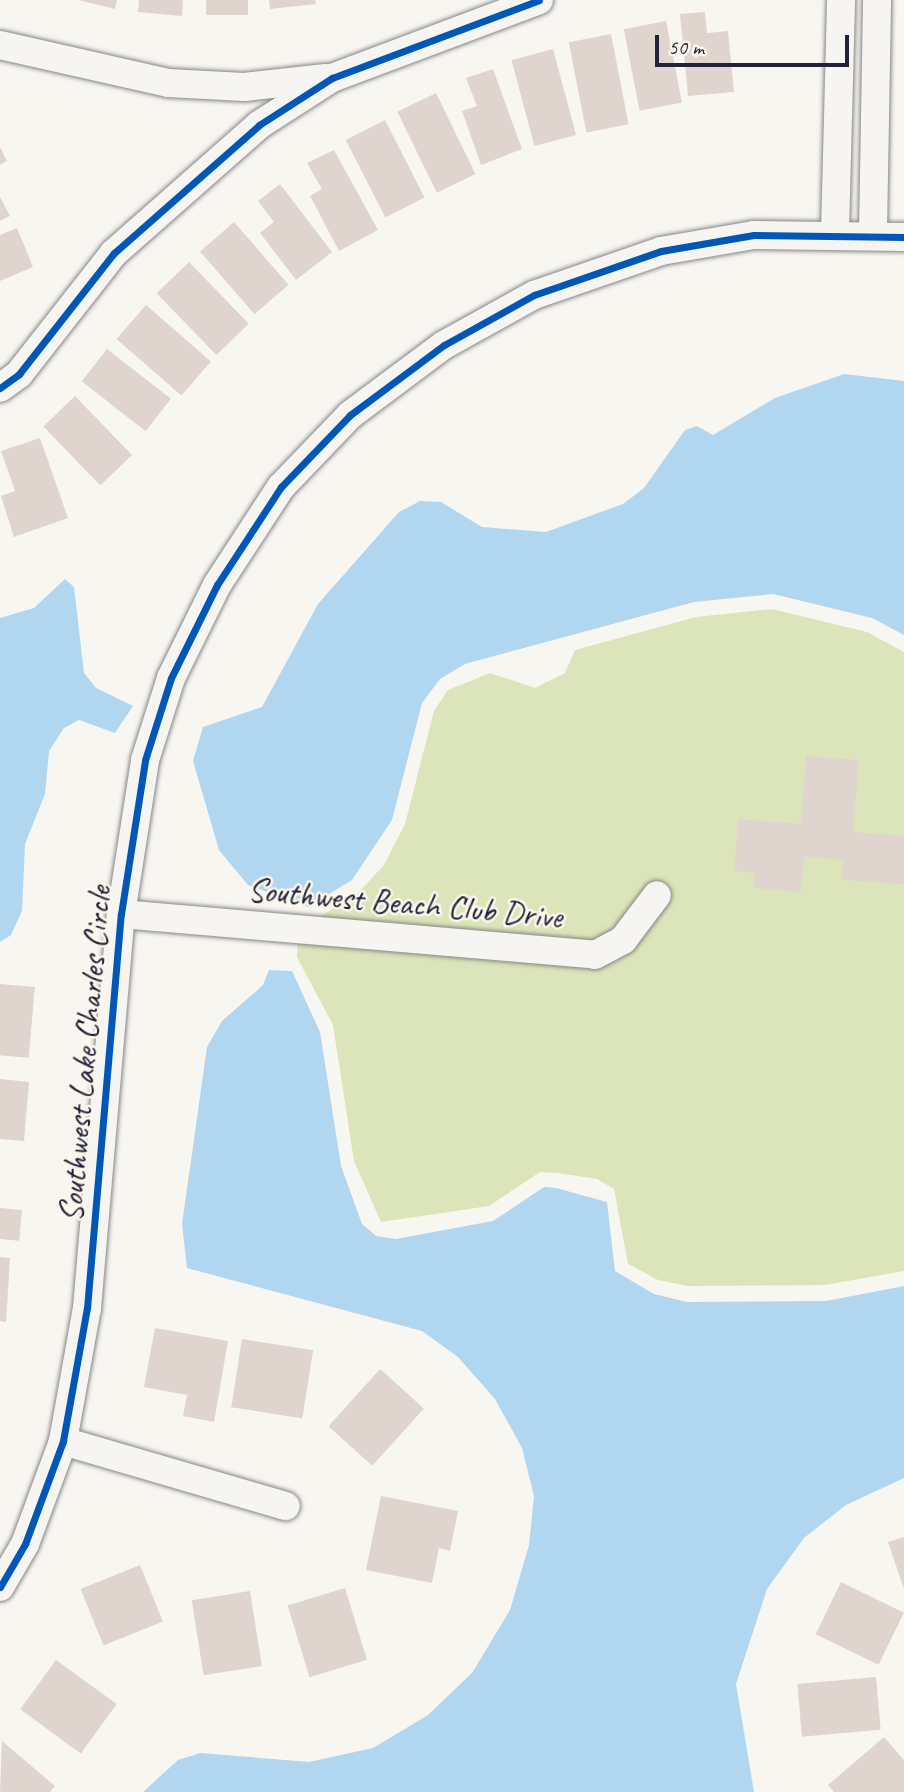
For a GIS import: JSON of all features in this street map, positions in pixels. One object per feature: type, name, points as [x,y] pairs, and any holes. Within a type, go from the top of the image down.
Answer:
[{"type":"street","points":[[0,388],[19,374],[114,253],[259,125],[332,78],[539,0]]},
{"type":"street","points":[[835,232],[841,0]]},
{"type":"street","points":[[873,233],[877,0]]},
{"type":"street","points":[[0,45],[169,83],[244,86],[332,78]]},
{"type":"street","name":"Southwest Lake Charles Circle","points":[[0,1587],[25,1544],[63,1441],[87,1308],[121,914],[145,760],[171,678],[217,584],[281,487],[350,415],[444,345],[534,295],[661,251],[754,235],[835,232],[904,237]]},
{"type":"street","name":"Southwest Beach Club Drive","points":[[121,914],[595,955],[623,940],[657,895]]},
{"type":"street","points":[[63,1441],[286,1506]]},
{"type":"green space","points":[[772,609],[867,632],[904,652],[904,1271],[825,1285],[688,1286],[658,1280],[628,1264],[614,1189],[597,1179],[557,1173],[540,1172],[489,1206],[381,1222],[354,1161],[333,1025],[297,957],[299,919],[313,921],[358,893],[384,865],[405,824],[434,711],[448,690],[490,673],[535,688],[565,673],[575,650],[696,617]]},
{"type":"water","points":[[844,374],[904,381],[904,635],[872,618],[773,594],[694,602],[465,664],[440,679],[422,703],[392,820],[352,880],[308,907],[248,885],[219,850],[193,761],[203,727],[262,707],[318,604],[399,512],[420,501],[441,502],[482,527],[546,532],[623,504],[644,488],[685,430],[697,426],[713,435],[775,398]]},
{"type":"water","points":[[65,579],[74,587],[84,673],[96,688],[133,706],[115,733],[79,720],[64,728],[49,751],[45,794],[25,844],[22,911],[11,935],[0,942],[0,618],[34,608]]},
{"type":"water","points":[[269,970],[292,971],[320,1032],[341,1166],[362,1224],[376,1236],[396,1239],[493,1221],[544,1187],[556,1188],[607,1202],[615,1271],[654,1294],[687,1302],[826,1301],[904,1286],[904,1478],[846,1505],[804,1538],[767,1589],[736,1684],[754,1792],[143,1792],[178,1760],[200,1753],[309,1762],[373,1748],[428,1715],[472,1673],[510,1610],[529,1545],[534,1496],[522,1448],[495,1399],[458,1357],[422,1331],[187,1268],[182,1224],[207,1047],[222,1021],[263,985]]},
{"type":"building","points":[[78,0],[117,0],[115,9]]},
{"type":"building","points":[[139,0],[183,0],[182,16],[138,12]]},
{"type":"building","points":[[206,0],[248,0],[248,15],[206,15]]},
{"type":"building","points":[[269,0],[315,0],[316,4],[270,9]]},
{"type":"building","points":[[705,12],[707,33],[728,31],[734,92],[688,96],[680,14]]},
{"type":"building","points":[[666,21],[682,102],[640,111],[624,29]]},
{"type":"building","points":[[611,34],[629,124],[586,133],[569,42]]},
{"type":"building","points":[[553,49],[576,135],[535,146],[511,60]]},
{"type":"building","points":[[493,69],[522,149],[481,165],[462,111],[477,106],[466,78]]},
{"type":"building","points":[[436,93],[475,174],[437,193],[397,112]]},
{"type":"building","points":[[385,120],[424,198],[385,217],[346,140]]},
{"type":"building","points":[[0,147],[7,161],[0,165]]},
{"type":"building","points":[[334,150],[378,230],[339,251],[310,196],[322,189],[307,163]]},
{"type":"building","points":[[280,184],[332,252],[296,280],[260,233],[274,222],[258,201]]},
{"type":"building","points":[[0,197],[10,216],[0,221]]},
{"type":"building","points":[[234,222],[288,285],[254,314],[200,252]]},
{"type":"building","points":[[17,228],[33,267],[0,281],[0,235]]},
{"type":"building","points":[[189,262],[249,324],[216,355],[157,293]]},
{"type":"building","points":[[146,305],[211,361],[181,395],[116,339]]},
{"type":"building","points":[[107,349],[171,399],[146,431],[82,381]]},
{"type":"building","points":[[75,396],[132,455],[100,486],[43,427]]},
{"type":"building","points":[[40,438],[68,518],[14,537],[1,496],[15,491],[1,451]]},
{"type":"building","points":[[806,756],[859,760],[853,832],[904,836],[904,884],[842,880],[843,860],[804,857],[801,892],[754,888],[755,873],[734,871],[738,819],[801,824]]},
{"type":"building","points":[[0,984],[35,987],[29,1058],[0,1055]]},
{"type":"building","points":[[0,1079],[29,1082],[24,1141],[0,1139]]},
{"type":"building","points":[[0,1208],[22,1210],[19,1241],[0,1239]]},
{"type":"building","points":[[0,1257],[10,1258],[6,1322],[0,1321]]},
{"type":"building","points":[[155,1328],[228,1341],[214,1422],[183,1416],[187,1395],[144,1387]]},
{"type":"building","points":[[242,1339],[313,1350],[302,1418],[231,1407]]},
{"type":"building","points":[[380,1369],[424,1408],[372,1466],[328,1426]]},
{"type":"building","points":[[381,1496],[458,1511],[450,1551],[439,1548],[432,1583],[366,1570]]},
{"type":"building","points":[[904,1537],[904,1589],[888,1542]]},
{"type":"building","points":[[140,1565],[163,1622],[104,1646],[81,1589]]},
{"type":"building","points":[[841,1582],[904,1613],[878,1665],[816,1634]]},
{"type":"building","points":[[345,1588],[367,1660],[310,1677],[288,1606]]},
{"type":"building","points":[[250,1591],[262,1666],[204,1675],[192,1600]]},
{"type":"building","points":[[56,1660],[117,1704],[81,1753],[20,1709]]},
{"type":"building","points":[[876,1677],[881,1730],[802,1737],[797,1684]]},
{"type":"building","points":[[884,1737],[904,1760],[904,1792],[834,1792],[828,1785]]},
{"type":"building","points":[[2,1741],[55,1786],[50,1792],[0,1792]]},
{"type":"cycle path","points":[[0,388],[19,374],[114,253],[259,125],[332,78],[539,0]]},
{"type":"cycle path","points":[[0,1587],[25,1544],[63,1441],[87,1308],[121,914],[145,760],[171,678],[217,585],[281,487],[350,415],[444,345],[534,295],[661,251],[754,235],[904,237]]}]
